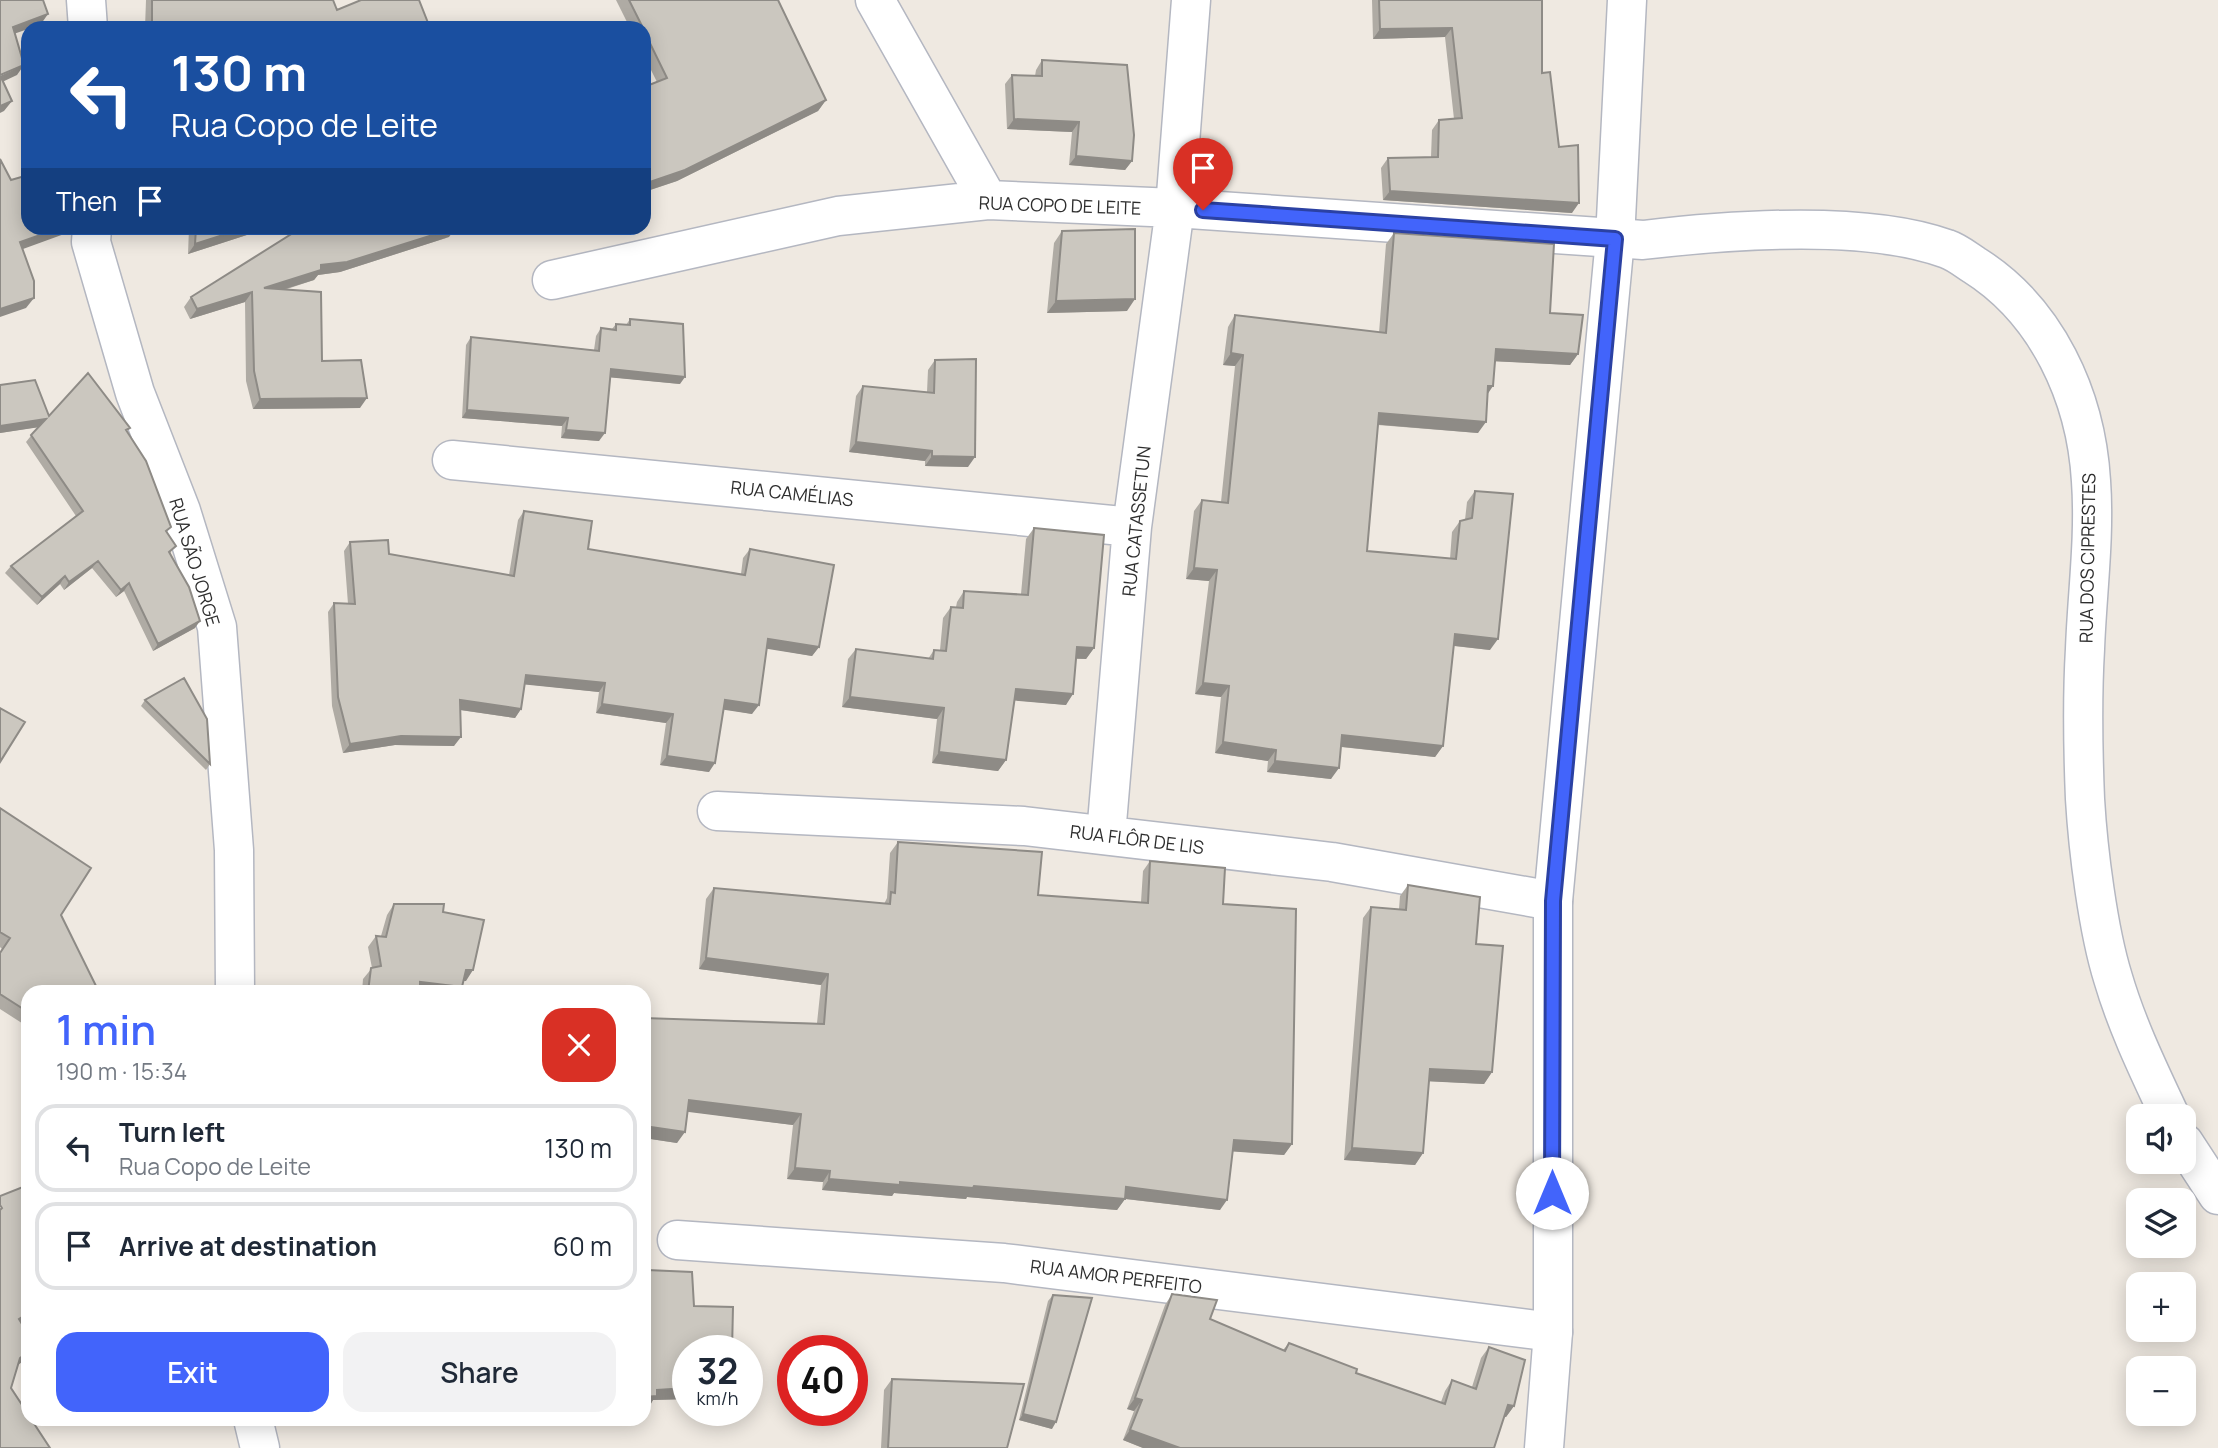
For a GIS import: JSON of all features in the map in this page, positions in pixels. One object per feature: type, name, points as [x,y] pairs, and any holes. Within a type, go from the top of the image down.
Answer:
[{"type":"street","points":[[86,0],[88,21]]},
{"type":"street","points":[[874,0],[988,200]]},
{"type":"street","name":"RUA CATASSETUN","points":[[1106,835],[1132,527],[1175,208],[1191,0]]},
{"type":"street","points":[[1544,1448],[1553,1332],[1553,901],[1615,239],[1627,0]]},
{"type":"street","name":"RUA COPO DE LEITE","points":[[552,280],[838,216],[988,200],[1175,208],[1615,239]]},
{"type":"street","name":"RUA DOS CIPRESTES","points":[[1615,239],[1857,231],[1904,237],[1949,250],[1995,278],[2031,316],[2051,345],[2072,386],[2083,424],[2091,481],[2084,738],[2085,804],[2100,917],[2112,976],[2135,1040],[2164,1104]]},
{"type":"street","name":"RUA SÃO JORGE","points":[[92,235],[91,242],[135,393],[181,511],[217,627],[234,850],[234,985]]},
{"type":"street","name":"RUA CAMÉLIAS","points":[[452,460],[1132,527]]},
{"type":"street","name":"RUA FLÔR DE LIS","points":[[717,811],[1024,826],[1332,863],[1553,901]]},
{"type":"street","points":[[2196,1161],[2218,1195]]},
{"type":"street","name":"RUA AMOR PERFEITO","points":[[677,1240],[1004,1263],[1553,1332]]},
{"type":"street","points":[[255,1426],[260,1448]]},
{"type":"building","points":[[0,0],[43,0],[48,14],[21,21],[21,24],[13,27],[21,55],[21,66],[0,75]]},
{"type":"building","points":[[152,0],[333,0],[337,10],[361,0],[419,0],[427,21],[152,21]]},
{"type":"building","points":[[629,0],[778,0],[826,100],[685,170],[651,182],[651,84],[667,78],[651,45],[651,21],[640,21]]},
{"type":"building","points":[[1379,0],[1542,0],[1542,73],[1550,72],[1559,147],[1578,145],[1579,203],[1390,191],[1388,158],[1438,157],[1439,120],[1462,118],[1452,28],[1380,29]]},
{"type":"building","points":[[1042,60],[1127,65],[1134,135],[1132,161],[1076,156],[1079,122],[1014,119],[1012,75],[1042,76]]},
{"type":"building","points":[[0,75],[12,101],[0,106]]},
{"type":"building","points":[[0,159],[11,180],[21,177],[21,235],[40,235],[20,242],[34,281],[34,298],[0,309]]},
{"type":"building","points":[[1135,229],[1135,299],[1056,301],[1062,231]]},
{"type":"building","points":[[1394,233],[1554,244],[1550,313],[1583,315],[1578,354],[1496,349],[1493,386],[1488,386],[1486,422],[1379,413],[1367,551],[1456,559],[1460,521],[1472,518],[1475,491],[1513,494],[1498,639],[1455,634],[1443,746],[1342,735],[1339,768],[1275,761],[1276,750],[1223,742],[1229,686],[1203,683],[1217,570],[1194,568],[1202,500],[1228,503],[1243,355],[1231,353],[1235,315],[1386,333]]},
{"type":"building","points":[[196,235],[223,235],[195,244]]},
{"type":"building","points":[[290,235],[433,235],[347,262],[321,265],[321,270],[264,288],[321,292],[322,361],[361,360],[367,398],[260,399],[254,371],[252,292],[197,309],[191,297]]},
{"type":"building","points":[[630,319],[683,324],[685,377],[611,369],[605,433],[566,430],[568,418],[467,410],[471,337],[599,351],[601,328],[616,330],[616,324],[630,325]]},
{"type":"building","points":[[976,359],[975,457],[932,456],[932,451],[856,442],[863,386],[934,393],[935,360]]},
{"type":"building","points":[[88,373],[130,428],[126,430],[146,461],[171,527],[166,531],[176,546],[169,552],[189,587],[200,621],[158,644],[129,583],[121,590],[98,561],[69,582],[65,576],[42,597],[11,566],[83,511],[31,435],[46,419],[0,426],[0,385],[35,380],[49,416]]},
{"type":"building","points":[[524,511],[592,521],[588,549],[745,575],[750,549],[834,565],[819,647],[768,639],[759,705],[725,700],[715,763],[667,756],[673,714],[602,704],[605,683],[526,675],[521,709],[460,700],[461,737],[401,736],[350,744],[338,697],[334,603],[355,604],[350,542],[388,540],[389,554],[514,576]]},
{"type":"building","points":[[1034,528],[1104,535],[1094,648],[1077,647],[1073,694],[1016,689],[1006,760],[939,752],[944,708],[850,697],[856,649],[933,659],[934,650],[946,651],[951,607],[963,608],[964,591],[1028,595]]},
{"type":"building","points":[[184,678],[207,719],[210,764],[145,700]]},
{"type":"building","points":[[0,708],[25,722],[0,762]]},
{"type":"building","points":[[0,808],[91,868],[61,915],[96,985],[21,985],[21,1008],[0,994],[0,953],[10,938],[0,932]]},
{"type":"building","points":[[898,842],[1042,852],[1038,895],[1148,903],[1150,861],[1225,868],[1223,904],[1296,909],[1292,1144],[1234,1140],[1227,1200],[1126,1187],[1125,1199],[974,1186],[900,1182],[900,1185],[829,1179],[830,1171],[795,1168],[801,1114],[689,1100],[685,1132],[651,1127],[651,1018],[824,1024],[828,974],[706,958],[714,888],[890,904],[891,892],[895,893]]},
{"type":"building","points":[[1408,885],[1480,897],[1476,944],[1503,946],[1492,1072],[1430,1069],[1423,1153],[1352,1148],[1371,907],[1406,910]]},
{"type":"building","points":[[394,904],[444,904],[443,912],[484,920],[473,970],[466,970],[462,985],[420,982],[420,985],[369,985],[371,968],[381,966],[376,936],[386,937]]},
{"type":"building","points":[[21,1188],[21,1357],[11,1388],[21,1403],[21,1426],[36,1426],[50,1448],[0,1448],[0,1196]]},
{"type":"building","points":[[651,1270],[692,1272],[694,1306],[733,1307],[732,1335],[672,1335],[672,1389],[657,1390],[657,1396],[651,1396]]},
{"type":"building","points":[[1172,1294],[1217,1300],[1210,1319],[1285,1351],[1289,1343],[1357,1369],[1356,1373],[1445,1404],[1452,1380],[1476,1389],[1489,1347],[1525,1360],[1514,1406],[1508,1405],[1494,1448],[1180,1448],[1130,1430],[1142,1400],[1135,1398]]},
{"type":"building","points":[[1053,1295],[1092,1298],[1056,1422],[1023,1414]]},
{"type":"building","points":[[892,1379],[1024,1384],[1007,1448],[888,1448]]},
{"type":"route","points":[[1203,210],[1615,239],[1553,901],[1552,1193]]}]
